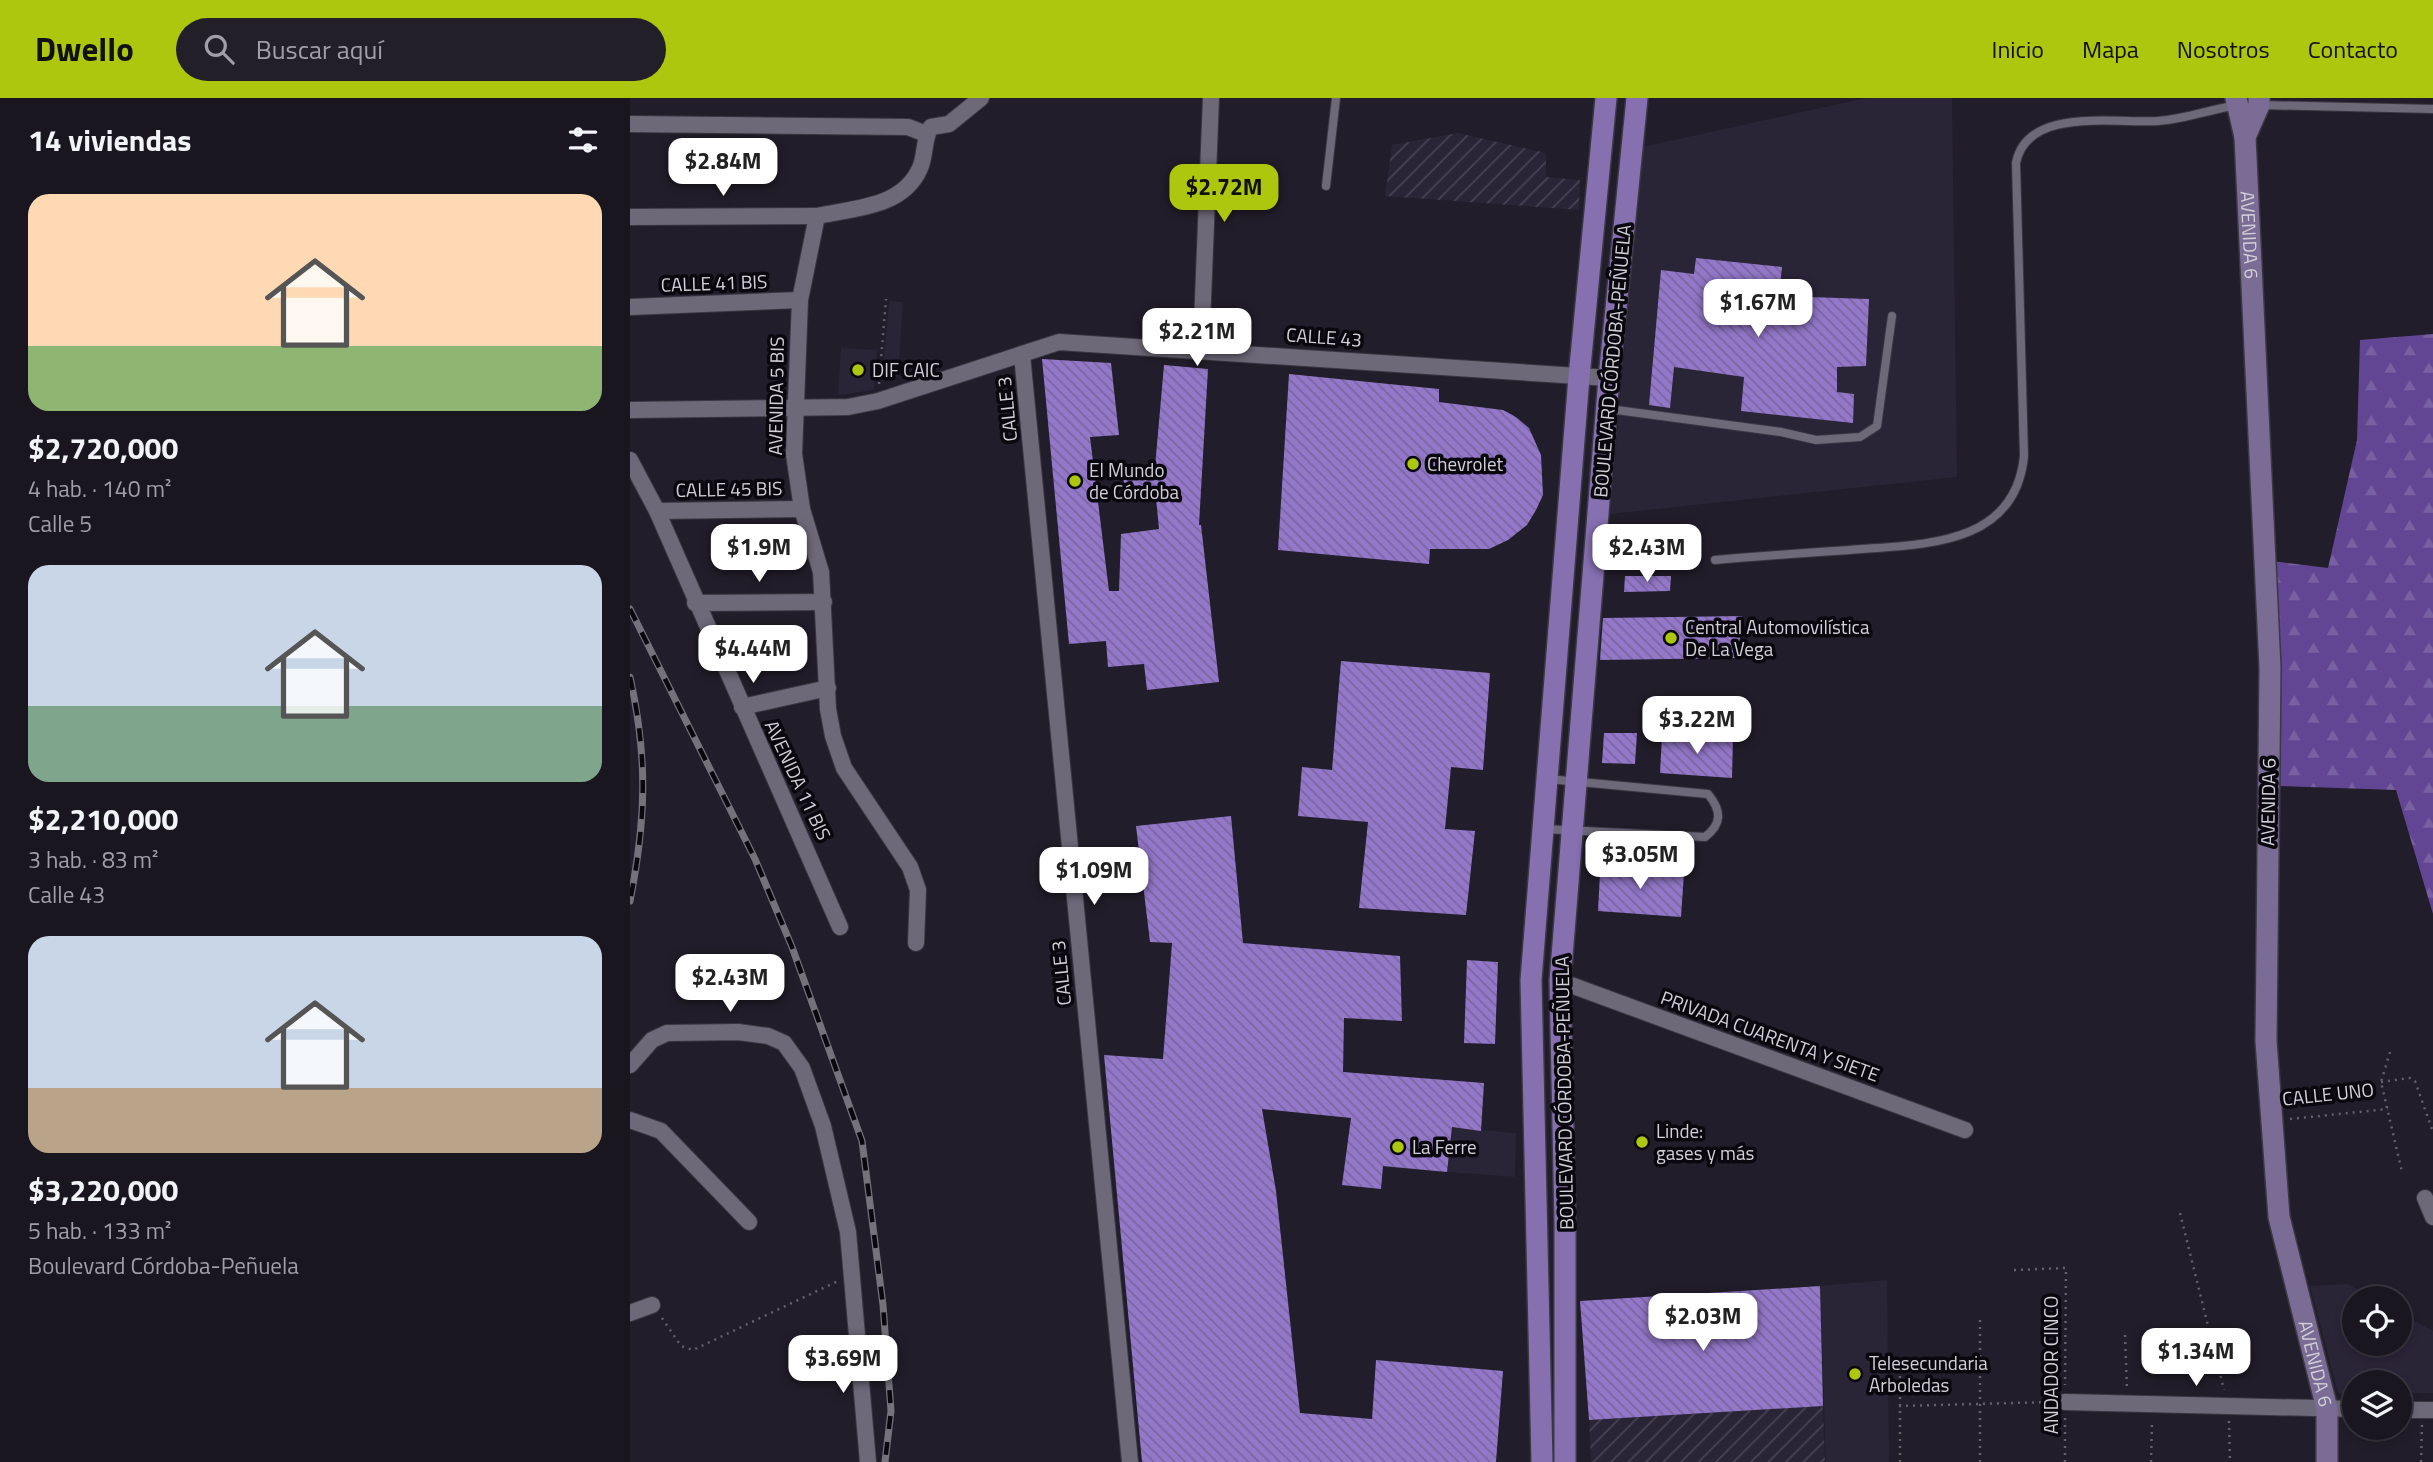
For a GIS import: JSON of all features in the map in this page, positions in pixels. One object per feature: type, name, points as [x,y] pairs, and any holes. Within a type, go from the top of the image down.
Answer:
[{"type":"main road","name":"BOULEVARD CÓRDOBA-PEÑUELA","points":[[1542,1462],[1531,980],[1580,377],[1606,98]]},
{"type":"main road","name":"BOULEVARD CÓRDOBA-PEÑUELA","points":[[1564,1462],[1565,1223],[1560,981],[1606,408],[1637,98]]},
{"type":"main road","points":[[1531,980],[1560,981]]},
{"type":"street","points":[[630,217],[817,216],[895,198],[914,182],[926,151],[926,134],[930,127],[949,124],[981,98]]},
{"type":"street","points":[[1201,349],[1211,98]]},
{"type":"street","name":"AVENIDA 6","points":[[2236,101],[2245,137],[2270,668],[2266,1041],[2279,1217],[2328,1409],[2327,1462]]},
{"type":"street","name":"AVENIDA 6","points":[[2245,137],[2259,102]]},
{"type":"street","points":[[630,124],[908,127],[926,134]]},
{"type":"street","name":"AVENIDA 5 BIS","points":[[817,216],[800,300],[793,409],[794,454],[802,509],[821,572],[833,736],[844,768],[910,867],[918,890],[916,943]]},
{"type":"street","name":"CALLE 41 BIS","points":[[630,307],[800,300]]},
{"type":"street","name":"CALLE 43","points":[[630,410],[848,407],[878,401],[1059,342],[1201,349],[1609,378]]},
{"type":"street","name":"CALLE 3","points":[[1022,355],[1130,1462]]},
{"type":"street","name":"AVENIDA 11 BIS","points":[[630,460],[657,511],[695,603],[773,770],[840,927]]},
{"type":"street","name":"CALLE 45 BIS","points":[[657,511],[802,509]]},
{"type":"street","points":[[695,603],[824,602]]},
{"type":"street","points":[[742,707],[828,688]]},
{"type":"street","name":"PRIVADA CUARENTA Y SIETE","points":[[1560,981],[1965,1130]]},
{"type":"street","points":[[630,1065],[652,1040],[667,1033],[738,1032],[768,1036],[783,1043],[802,1068],[820,1115],[848,1232],[854,1274],[868,1462]]},
{"type":"street","points":[[630,1120],[661,1131],[749,1222]]},
{"type":"street","points":[[2425,1198],[2433,1217]]},
{"type":"street","points":[[630,1313],[652,1304]]},
{"type":"street","points":[[2065,1402],[2342,1409]]},
{"type":"lane","points":[[1326,186],[1336,98]]},
{"type":"lane","points":[[1715,560],[1941,543],[1987,523],[2015,493],[2022,477],[2024,456],[2016,163],[2022,144],[2034,135],[2062,124],[2113,118],[2158,121],[2236,101],[2433,109]]},
{"type":"lane","points":[[1606,408],[1781,432],[1816,440],[1860,437],[1877,426],[1892,316]]},
{"type":"lane","points":[[1544,828],[1705,837],[1715,829],[1720,816],[1716,804],[1708,794],[1548,779]]},
{"type":"path","points":[[878,401],[886,299]]},
{"type":"path","points":[[2390,1052],[2381,1082],[2402,1172]]},
{"type":"path","points":[[2381,1082],[2410,1078],[2415,1081],[2433,1132]]},
{"type":"path","name":"CALLE UNO","points":[[2273,1121],[2388,1109]]},
{"type":"path","points":[[2180,1213],[2228,1408],[2230,1462]]},
{"type":"path","name":"ANDADOR CINCO","points":[[2014,1270],[2066,1268],[2065,1462]]},
{"type":"path","points":[[664,1322],[681,1346],[693,1350],[854,1274]]},
{"type":"path","points":[[1980,1320],[1980,1462]]},
{"type":"path","points":[[2125,1335],[2128,1403]]},
{"type":"path","points":[[1900,1367],[1900,1462]]},
{"type":"path","points":[[1899,1406],[2065,1402]]},
{"type":"path","points":[[2151,1462],[2153,1404]]},
{"type":"path","points":[[2421,1462],[2428,1410]]},
{"type":"shaded area","points":[[1866,98],[1952,98],[1957,477],[1610,514],[1642,147]]},
{"type":"shaded area","points":[[1458,133],[1546,153],[1546,177],[1580,180],[1579,210],[1385,196],[1392,145]]},
{"type":"shaded area","points":[[889,301],[903,302],[898,376],[882,381]]},
{"type":"shaded area","name":"DIF CAIC","points":[[841,348],[877,350],[874,390],[838,395]]},
{"type":"shaded area","name":"La Ferre","points":[[1351,1118],[1516,1133],[1515,1177],[1383,1167],[1342,1185]]},
{"type":"shaded area","name":"Telesecundaria Arboledas","points":[[1887,1280],[1889,1462],[1826,1462],[1820,1286]]},
{"type":"shaded area","points":[[2348,1284],[2352,1286],[2342,1286],[2342,1356],[2412,1356],[2412,1320],[2433,1331],[2433,1393],[2412,1393],[2412,1370],[2342,1370],[2342,1393],[2338,1393],[2310,1286]]},
{"type":"shaded area","points":[[1823,1406],[1825,1462],[1591,1462],[1589,1420]]},
{"type":"green space","points":[[2433,334],[2433,914],[2396,790],[2279,786],[2272,561],[2328,568],[2357,440],[2360,340]]},
{"type":"building","points":[[1696,258],[1782,267],[1779,296],[1869,299],[1866,366],[1837,367],[1837,392],[1854,394],[1853,423],[1741,411],[1744,377],[1674,367],[1670,408],[1649,405],[1661,270],[1694,274]]},
{"type":"building","points":[[1042,359],[1111,363],[1119,435],[1090,437],[1109,591],[1119,591],[1121,534],[1159,529],[1156,498],[1123,499],[1124,467],[1155,467],[1164,365],[1208,369],[1199,525],[1219,682],[1147,690],[1144,664],[1108,667],[1106,641],[1069,644]]},
{"type":"building","name":"Chevrolet","points":[[1289,374],[1439,389],[1439,402],[1503,410],[1516,417],[1529,428],[1541,455],[1543,495],[1536,510],[1527,525],[1508,540],[1489,549],[1430,549],[1429,564],[1278,550]]},
{"type":"building","points":[[1625,576],[1671,576],[1670,591],[1624,592]]},
{"type":"building","name":"Central Automovilística De La Vega","points":[[1742,616],[1738,658],[1600,660],[1603,618]]},
{"type":"building","points":[[1341,661],[1490,673],[1483,770],[1451,767],[1445,829],[1475,831],[1466,915],[1359,908],[1368,822],[1298,816],[1302,767],[1332,770]]},
{"type":"building","points":[[1604,733],[1637,733],[1635,764],[1602,763]]},
{"type":"building","points":[[1662,736],[1733,736],[1732,778],[1660,773]]},
{"type":"building","points":[[1231,816],[1243,943],[1400,956],[1402,1021],[1344,1018],[1343,1072],[1484,1083],[1481,1131],[1452,1127],[1447,1172],[1383,1166],[1381,1189],[1342,1185],[1351,1118],[1262,1109],[1276,1191],[1300,1413],[1372,1419],[1376,1360],[1503,1371],[1496,1462],[1142,1462],[1104,1055],[1163,1059],[1172,943],[1150,942],[1136,826]]},
{"type":"building","points":[[1601,854],[1617,868],[1684,873],[1681,917],[1598,911]]},
{"type":"building","points":[[1467,960],[1498,962],[1495,1044],[1464,1043]]},
{"type":"building","points":[[1820,1286],[1823,1406],[1589,1420],[1580,1301]]},
{"type":"railway","points":[[630,609],[755,859],[792,947],[862,1141],[883,1305],[891,1411],[885,1462]]},
{"type":"railway","points":[[630,677],[640,735],[643,789],[639,843],[630,901]]},
{"type":"place","name":"DIF CAIC","points":[[858,370]]},
{"type":"place","name":"Chevrolet","points":[[1413,464]]},
{"type":"place","name":"El Mundo de Córdoba","points":[[1075,481]]},
{"type":"place","name":"Central Automovilística De La Vega","points":[[1671,638]]},
{"type":"place","name":"Linde: gases y más","points":[[1642,1142]]},
{"type":"place","name":"La Ferre","points":[[1398,1147]]},
{"type":"place","name":"Telesecundaria Arboledas","points":[[1855,1374]]}]
